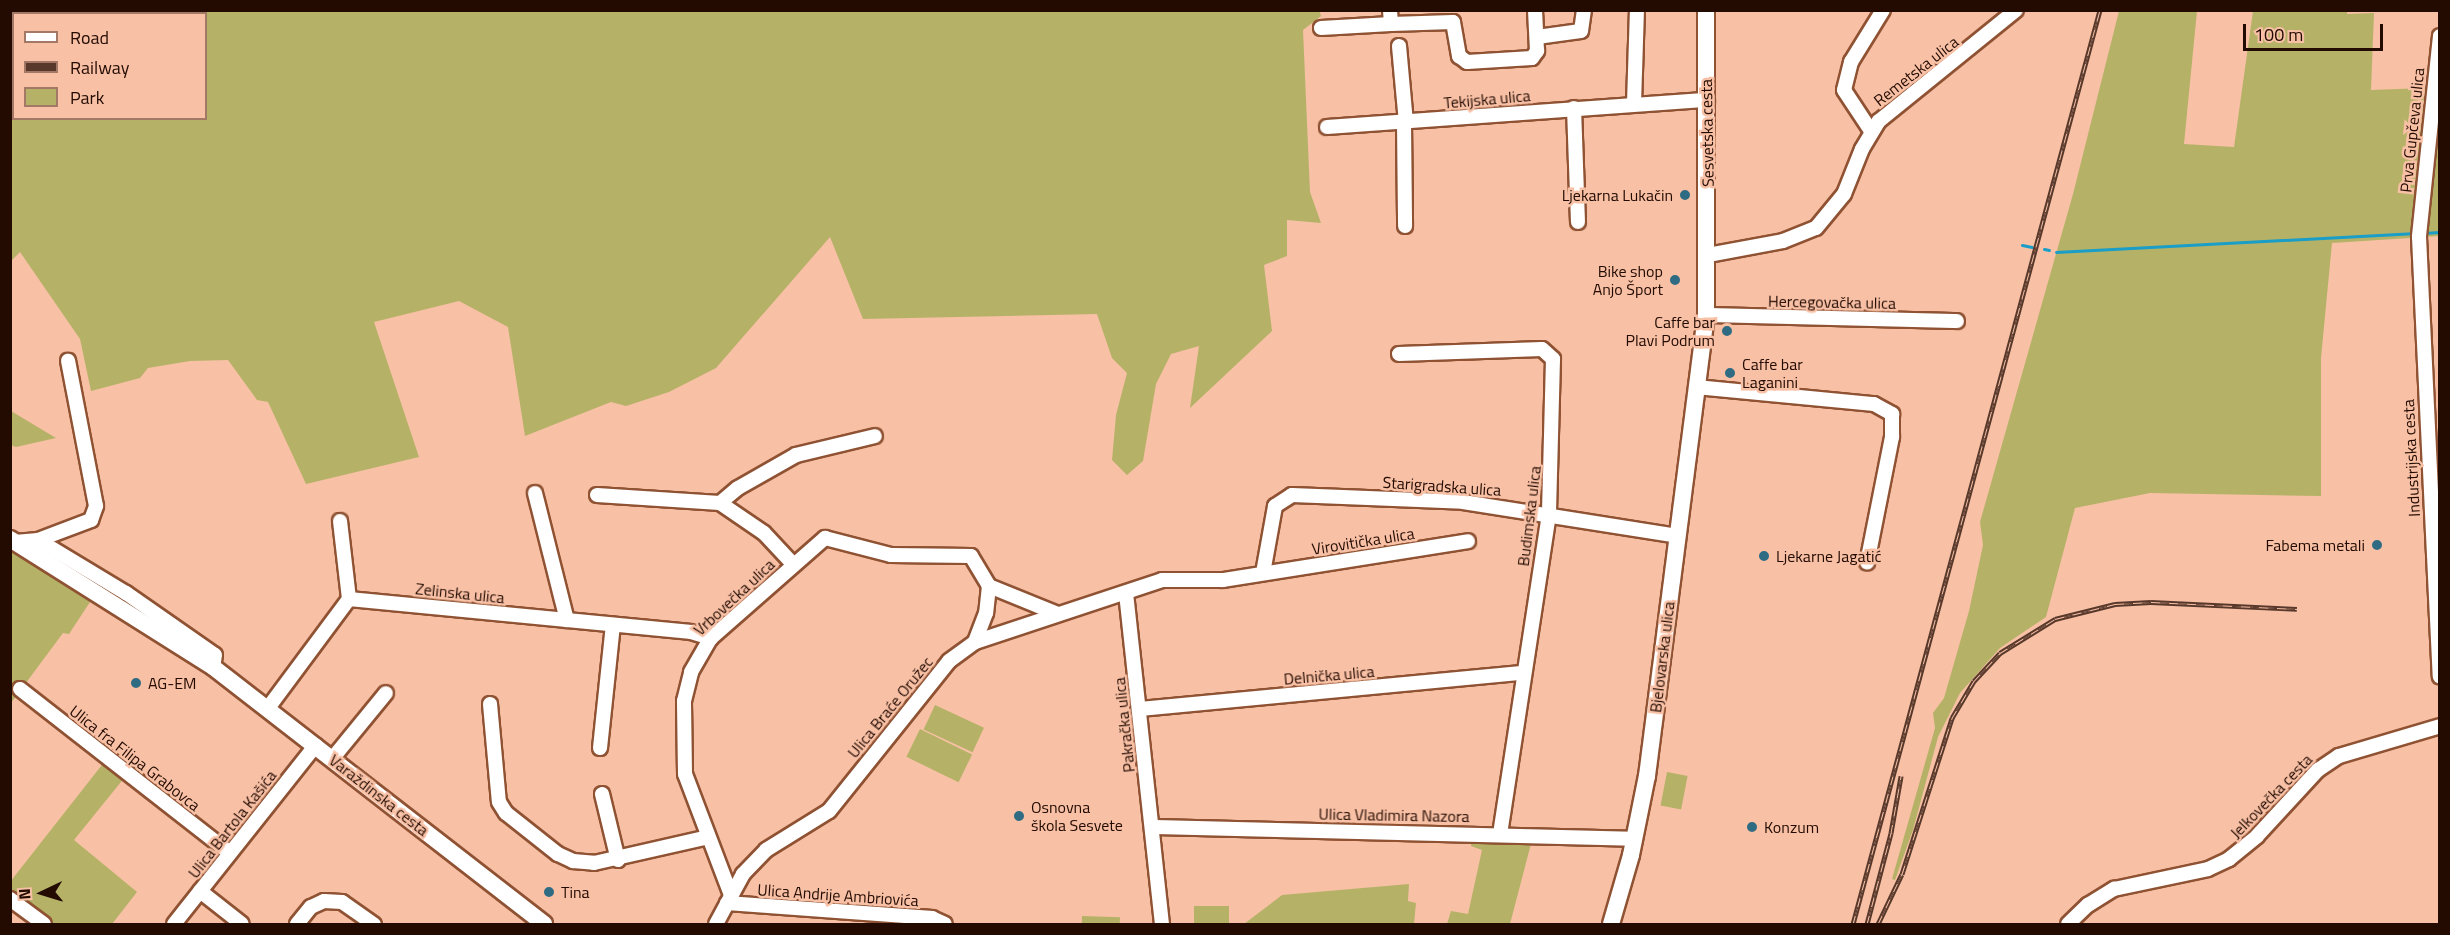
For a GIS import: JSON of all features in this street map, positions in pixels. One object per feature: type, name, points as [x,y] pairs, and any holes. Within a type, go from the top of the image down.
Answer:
[{"type":"main road","name":"Sesvetska cesta","points":[[1706,10],[1708,255]]},
{"type":"main road","name":"Bjelovarska ulica","points":[[1611,924],[1635,839],[1672,535],[1706,315],[1708,255]]},
{"type":"main road","name":"Varaždinska cesta","points":[[13,541],[213,668],[316,745],[544,924]]},
{"type":"street","points":[[1321,28],[1390,17],[1453,22],[1459,56],[1467,62],[1532,58],[1537,51],[1535,10]]},
{"type":"street","points":[[1537,37],[1581,31],[1584,10]]},
{"type":"street","points":[[1634,104],[1637,10]]},
{"type":"street","points":[[1871,132],[1844,90],[1851,62],[1883,10]]},
{"type":"street","name":"Remetska ulica","points":[[1708,255],[1783,241],[1816,228],[1845,194],[1871,132],[1879,121],[2016,10]]},
{"type":"street","name":"Prva Gupčeva ulica","points":[[2419,232],[2439,42]]},
{"type":"street","points":[[1399,46],[1405,123],[1405,226]]},
{"type":"street","name":"Tekijska ulica","points":[[1327,127],[1707,99]]},
{"type":"street","points":[[1574,108],[1578,222]]},
{"type":"street","name":"Industrijska cesta","points":[[2419,232],[2439,676]]},
{"type":"street","name":"Hercegovačka ulica","points":[[1706,315],[1957,321]]},
{"type":"street","name":"Budimska ulica","points":[[1399,354],[1542,349],[1552,356],[1553,461],[1549,514],[1522,673],[1500,833]]},
{"type":"street","points":[[38,540],[91,520],[96,506],[68,361]]},
{"type":"street","points":[[1696,387],[1874,404],[1892,414],[1892,437],[1867,563]]},
{"type":"street","points":[[597,495],[720,503],[738,488],[796,455],[875,436]]},
{"type":"street","points":[[535,493],[567,620]]},
{"type":"street","name":"Starigradska ulica","points":[[1263,573],[1275,506],[1292,495],[1463,502],[1672,535]]},
{"type":"street","name":"Vrbovečka ulica","points":[[720,503],[764,533],[793,564]]},
{"type":"street","points":[[268,708],[349,599],[340,522]]},
{"type":"street","name":"Vrbovečka ulica","points":[[729,899],[685,774],[684,701],[691,672],[711,638],[825,538],[891,555],[971,556],[989,586]]},
{"type":"street","name":"Varaždinska cesta","points":[[13,541],[38,540],[126,593],[215,655],[213,668]]},
{"type":"street","name":"Virovitička ulica","points":[[1263,573],[1468,541]]},
{"type":"street","name":"Ulica Braće Oružec","points":[[716,924],[743,874],[766,850],[829,811],[949,661],[975,642],[1162,580],[1223,580],[1263,573]]},
{"type":"street","points":[[975,642],[986,613],[989,586],[1058,614]]},
{"type":"street","name":"Pakračka ulica","points":[[1126,593],[1162,924]]},
{"type":"street","name":"Zelinska ulica","points":[[349,599],[567,620],[711,638]]},
{"type":"street","points":[[600,748],[613,625]]},
{"type":"street","name":"Delnička ulica","points":[[1139,709],[1522,673]]},
{"type":"street","name":"Ulica fra Filipa Grabovca","points":[[20,689],[230,853]]},
{"type":"street","points":[[332,759],[386,693]]},
{"type":"street","points":[[490,704],[496,791],[506,813],[573,861],[618,860],[708,837]]},
{"type":"street","name":"Jelkovečka cesta","points":[[2068,924],[2088,904],[2114,889],[2208,869],[2229,859],[2257,836],[2318,770],[2339,756],[2439,726]]},
{"type":"street","name":"Ulica Bartola Kašića","points":[[174,924],[316,745]]},
{"type":"street","points":[[602,794],[618,860]]},
{"type":"street","name":"Ulica Vladimira Nazora","points":[[1152,827],[1500,833],[1635,839]]},
{"type":"street","points":[[200,891],[242,924]]},
{"type":"street","points":[[10,898],[44,924]]},
{"type":"street","name":"Ulica Andrije Ambriovića","points":[[729,899],[932,918],[945,924]]},
{"type":"street","points":[[297,924],[311,907],[324,901],[342,902],[374,924]]},
{"type":"green space","points":[[1319,10],[1321,16],[1303,30],[1310,192],[1321,223],[1287,220],[1287,256],[1264,265],[1272,331],[1190,408],[1199,346],[1171,354],[1156,384],[1143,461],[1127,475],[1112,460],[1116,415],[1127,373],[1112,358],[1097,314],[863,319],[830,237],[716,368],[669,392],[626,406],[611,402],[525,436],[508,327],[459,301],[374,322],[419,457],[306,484],[268,402],[257,400],[228,360],[190,361],[148,368],[140,378],[91,391],[80,339],[20,252],[11,261],[11,11]]},
{"type":"green space","points":[[2119,11],[2197,11],[2184,144],[2234,147],[2253,11],[2347,11],[2347,14],[2374,13],[2371,90],[2425,88],[2410,238],[2332,243],[2321,358],[2321,496],[2150,493],[2075,508],[2046,617],[2000,648],[1960,693],[1938,737],[1913,830],[1895,880],[1892,879],[1935,728],[1933,713],[1944,698],[1969,611],[1983,545],[1980,522],[2073,194]]},
{"type":"green space","points":[[2439,87],[2439,236],[2424,237]]},
{"type":"green space","points":[[11,411],[56,438],[16,447],[11,445]]},
{"type":"green space","points":[[11,548],[92,599],[69,634],[63,633],[11,703]]},
{"type":"green space","points":[[935,705],[984,728],[973,752],[924,729]]},
{"type":"green space","points":[[920,729],[972,754],[959,782],[906,757]]},
{"type":"green space","points":[[105,761],[125,777],[74,840],[137,892],[112,924],[54,924],[11,891],[10,882]]},
{"type":"green space","points":[[1667,772],[1688,776],[1681,809],[1661,805]]},
{"type":"green space","points":[[1472,839],[1532,840],[1510,924],[1447,924],[1451,911],[1468,914],[1482,850],[1471,846]]},
{"type":"green space","points":[[1409,884],[1408,901],[1416,903],[1414,924],[1244,924],[1282,895]]},
{"type":"green space","points":[[1194,906],[1229,906],[1229,924],[1194,924]]},
{"type":"green space","points":[[1082,916],[1120,917],[1120,924],[1082,924]]},
{"type":"waterway","points":[[2423,233],[2440,232]]},
{"type":"waterway","points":[[2056,252],[2416,233]]},
{"type":"waterway","points":[[2022,245],[2032,247]]},
{"type":"waterway","points":[[2044,249],[2049,250]]},
{"type":"railway","points":[[1853,924],[2100,10]]},
{"type":"railway","points":[[1878,924],[1902,874],[1952,718],[1974,681],[2000,653],[2055,619],[2115,604],[2151,602],[2297,609]]},
{"type":"railway","points":[[1867,924],[1891,833],[1901,776]]},
{"type":"place","name":"Ljekarna Lukačin","points":[[1685,195]]},
{"type":"place","name":"Bike shop Anjo Šport","points":[[1675,280]]},
{"type":"place","name":"Caffe bar Plavi Podrum","points":[[1727,331]]},
{"type":"place","name":"Caffe bar Laganini","points":[[1730,373]]},
{"type":"place","name":"Fabema metali","points":[[2377,545]]},
{"type":"place","name":"Ljekarne Jagatić","points":[[1764,556]]},
{"type":"place","name":"AG-EM","points":[[136,683]]},
{"type":"place","name":"Osnovna škola Sesvete","points":[[1019,816]]},
{"type":"place","name":"Konzum","points":[[1752,827]]},
{"type":"place","name":"Tina","points":[[549,892]]}]
